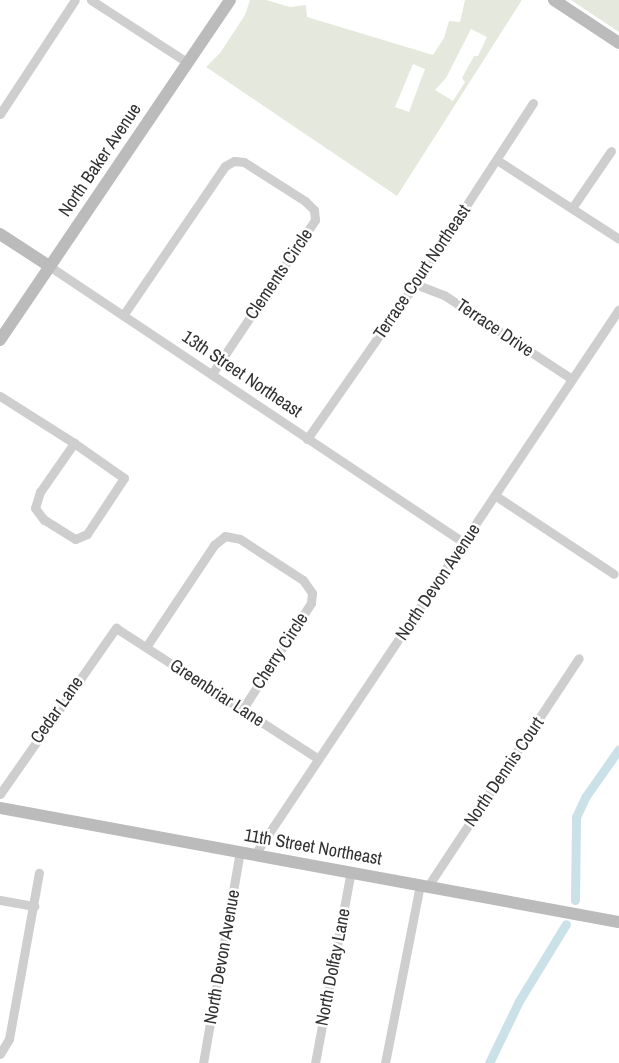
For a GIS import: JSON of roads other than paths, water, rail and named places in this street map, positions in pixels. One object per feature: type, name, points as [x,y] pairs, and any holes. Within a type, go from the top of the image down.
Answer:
[{"type":"street","points":[[0,114],[76,0]]},
{"type":"street","points":[[92,0],[187,62]]},
{"type":"street","name":"North Baker Avenue","points":[[0,340],[230,0]]},
{"type":"street","points":[[554,0],[619,43]]},
{"type":"street","name":"Terrace Court Northeast","points":[[307,439],[414,284],[533,103]]},
{"type":"street","points":[[572,208],[611,151]]},
{"type":"street","points":[[497,160],[619,239]]},
{"type":"street","name":"Clements Circle","points":[[124,314],[225,166],[234,161],[244,162],[305,201],[314,210],[315,220],[212,374]]},
{"type":"street","name":"13th Street Northeast","points":[[0,234],[124,314],[464,543]]},
{"type":"street","name":"Terrace Drive","points":[[414,284],[444,294],[572,380]]},
{"type":"street","name":"North Devon Avenue","points":[[255,854],[317,758],[496,496],[619,309]]},
{"type":"street","points":[[0,396],[74,444],[124,478],[88,534],[81,539],[67,536],[44,520],[35,508],[40,492],[74,444]]},
{"type":"street","points":[[496,496],[614,574]]},
{"type":"street","name":"Cherry Circle","points":[[146,647],[214,545],[225,536],[240,538],[295,574],[308,586],[311,603],[242,710]]},
{"type":"street","name":"Greenbriar Lane","points":[[116,628],[317,758]]},
{"type":"street","name":"Cedar Lane","points":[[0,794],[116,628]]},
{"type":"street","name":"North Dennis Court","points":[[385,1063],[424,885],[579,658]]},
{"type":"street","name":"11th Street Northeast","points":[[0,808],[351,871],[619,922]]},
{"type":"street","name":"North Devon Avenue","points":[[203,1063],[240,851]]},
{"type":"street","name":"North Dolfay Lane","points":[[315,1063],[351,871]]},
{"type":"street","points":[[0,1054],[9,1039],[39,873]]},
{"type":"street","points":[[0,900],[34,906]]},
{"type":"waterway","points":[[575,900],[576,817],[586,796],[619,749]]},
{"type":"waterway","points":[[489,1063],[519,1001],[566,924]]}]
